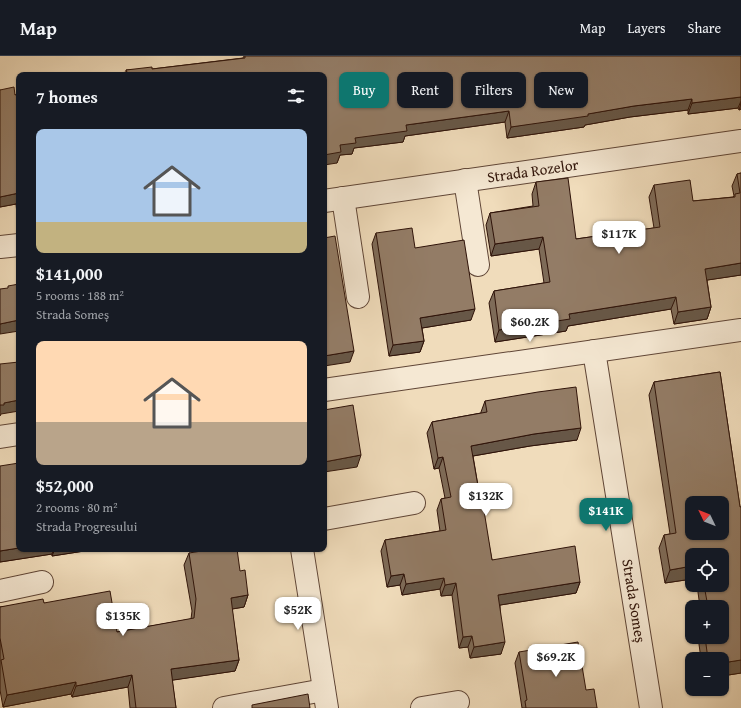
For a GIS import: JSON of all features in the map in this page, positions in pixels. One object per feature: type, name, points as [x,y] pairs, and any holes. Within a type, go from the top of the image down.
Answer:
[{"type":"street","name":"Strada Rozelor","points":[[333,200],[741,141]]},
{"type":"street","points":[[465,180],[478,265]]},
{"type":"street","points":[[333,200],[358,297]]},
{"type":"street","points":[[0,247],[16,245]]},
{"type":"street","points":[[327,390],[741,330]]},
{"type":"street","name":"Strada Someș","points":[[594,351],[651,708]]},
{"type":"street","points":[[0,437],[16,434]]},
{"type":"street","points":[[327,518],[414,503]]},
{"type":"street","points":[[224,708],[326,699],[302,552]]},
{"type":"street","points":[[0,591],[42,582]]},
{"type":"street","points":[[422,708],[458,702]]},
{"type":"building","points":[[245,56],[741,56],[741,97],[692,103],[692,99],[634,106],[588,114],[588,116],[511,127],[509,111],[406,125],[407,131],[355,138],[356,143],[340,145],[341,152],[327,154],[327,72],[127,72],[126,70],[152,67],[152,69],[245,58]]},
{"type":"building","points":[[14,87],[16,95],[16,194],[0,197],[0,90]]},
{"type":"building","points":[[741,173],[741,263],[705,269],[711,307],[678,312],[676,297],[569,314],[570,319],[499,330],[494,291],[550,282],[543,237],[495,244],[490,213],[539,206],[536,182],[568,178],[576,239],[660,227],[654,185],[690,180],[693,201],[735,197],[735,194],[740,193],[737,174]]},
{"type":"building","points":[[412,228],[415,248],[464,240],[475,309],[420,318],[424,341],[393,345],[376,233]]},
{"type":"building","points":[[335,236],[354,351],[327,356],[327,237]]},
{"type":"building","points":[[16,285],[16,321],[0,324],[0,289],[8,288],[8,286]]},
{"type":"building","points":[[16,362],[16,401],[4,403],[4,405],[0,405],[0,364]]},
{"type":"building","points":[[720,372],[741,507],[741,660],[729,662],[729,652],[707,652],[706,644],[729,644],[729,600],[707,600],[705,592],[729,592],[729,548],[685,548],[685,567],[670,570],[664,535],[676,533],[654,382]]},
{"type":"building","points":[[576,387],[581,428],[534,434],[471,446],[479,492],[481,492],[492,560],[575,546],[580,582],[498,595],[505,642],[474,647],[472,636],[463,637],[456,583],[445,585],[444,578],[406,584],[404,574],[391,576],[385,540],[446,530],[441,499],[451,497],[443,457],[438,458],[432,422],[487,412],[485,401]]},
{"type":"building","points":[[353,405],[361,455],[327,461],[327,409]]},
{"type":"building","points":[[16,463],[16,548],[0,551],[0,466]]},
{"type":"building","points":[[237,552],[240,571],[245,570],[248,595],[231,598],[239,660],[171,669],[176,708],[136,708],[132,675],[76,686],[76,682],[7,695],[1,660],[4,659],[0,638],[0,607],[43,599],[44,603],[110,591],[117,632],[194,618],[196,599],[189,553]]},
{"type":"building","points":[[578,642],[586,690],[594,689],[597,708],[526,708],[525,701],[527,700],[519,652]]},
{"type":"building","points":[[308,694],[310,708],[252,708],[252,705]]}]
